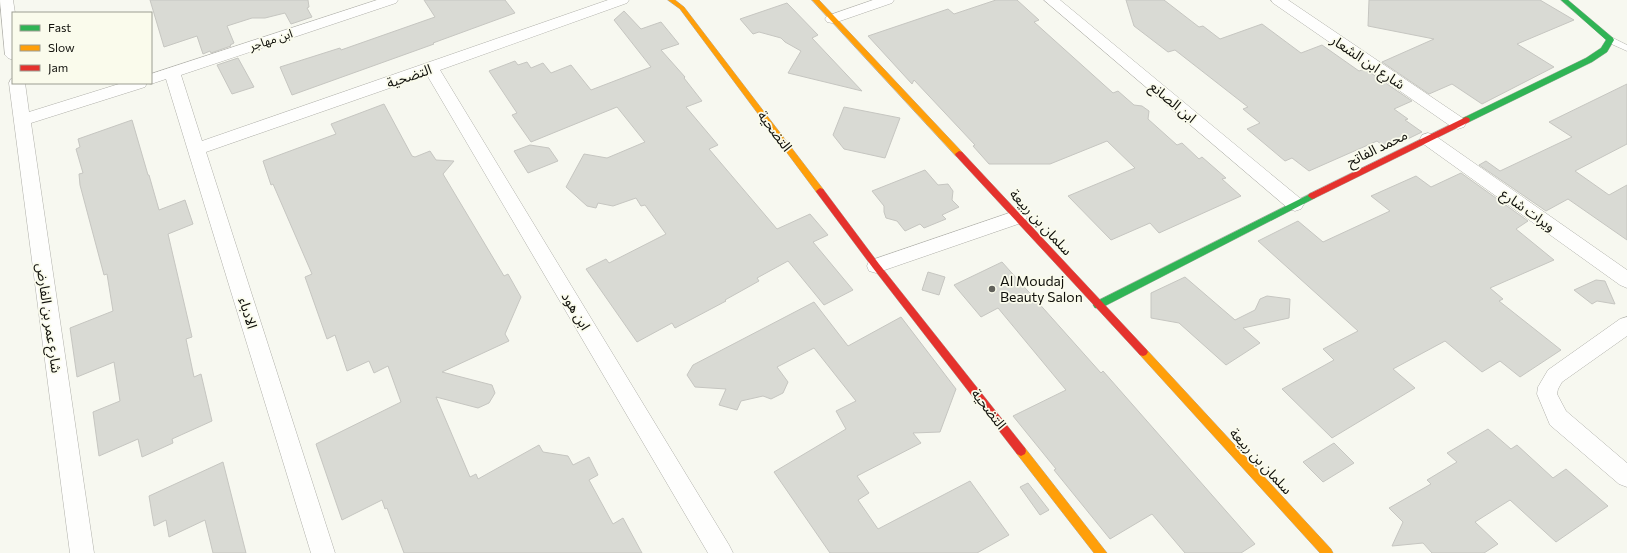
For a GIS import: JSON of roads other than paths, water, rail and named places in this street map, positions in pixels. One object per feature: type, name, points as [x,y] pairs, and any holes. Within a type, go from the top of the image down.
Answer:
[{"type":"street","points":[[6,0],[12,47]]},
{"type":"street","name":"ابن مهاجر","points":[[152,79],[391,0]]},
{"type":"street","name":"التضحية","points":[[196,149],[622,0]]},
{"type":"street","name":"التضحية","points":[[671,0],[682,8],[876,266],[1101,553]]},
{"type":"street","name":"سلمان بن ربيعة","points":[[815,0],[1018,217],[1327,553]]},
{"type":"street","points":[[832,19],[888,0]]},
{"type":"street","name":"ابن الصانع","points":[[1051,0],[1295,204]]},
{"type":"street","points":[[1283,4],[1304,0]]},
{"type":"street","points":[[1564,0],[1610,40]]},
{"type":"street","name":"شارع ابن الشعار","points":[[1283,4],[1458,123]]},
{"type":"street","name":"محمد الفاتح","points":[[1098,305],[1295,204],[1589,60],[1604,50],[1610,40]]},
{"type":"street","name":"ابن هود","points":[[431,68],[721,553]]},
{"type":"street","name":"الادباء","points":[[172,72],[323,553]]},
{"type":"street","name":"شارع عمر بن الفارض","points":[[17,84],[82,553]]},
{"type":"street","points":[[22,120],[136,84]]},
{"type":"street","name":"ويرات شارع","points":[[1428,139],[1627,280]]},
{"type":"street","points":[[876,266],[1018,217]]},
{"type":"street","points":[[1627,325],[1555,376],[1548,387],[1547,394],[1558,418],[1627,477]]},
{"type":"lane","points":[[1610,40],[1627,48]]},
{"type":"place","name":"Al Moudaj Beauty Salon","points":[[992,289]]}]
